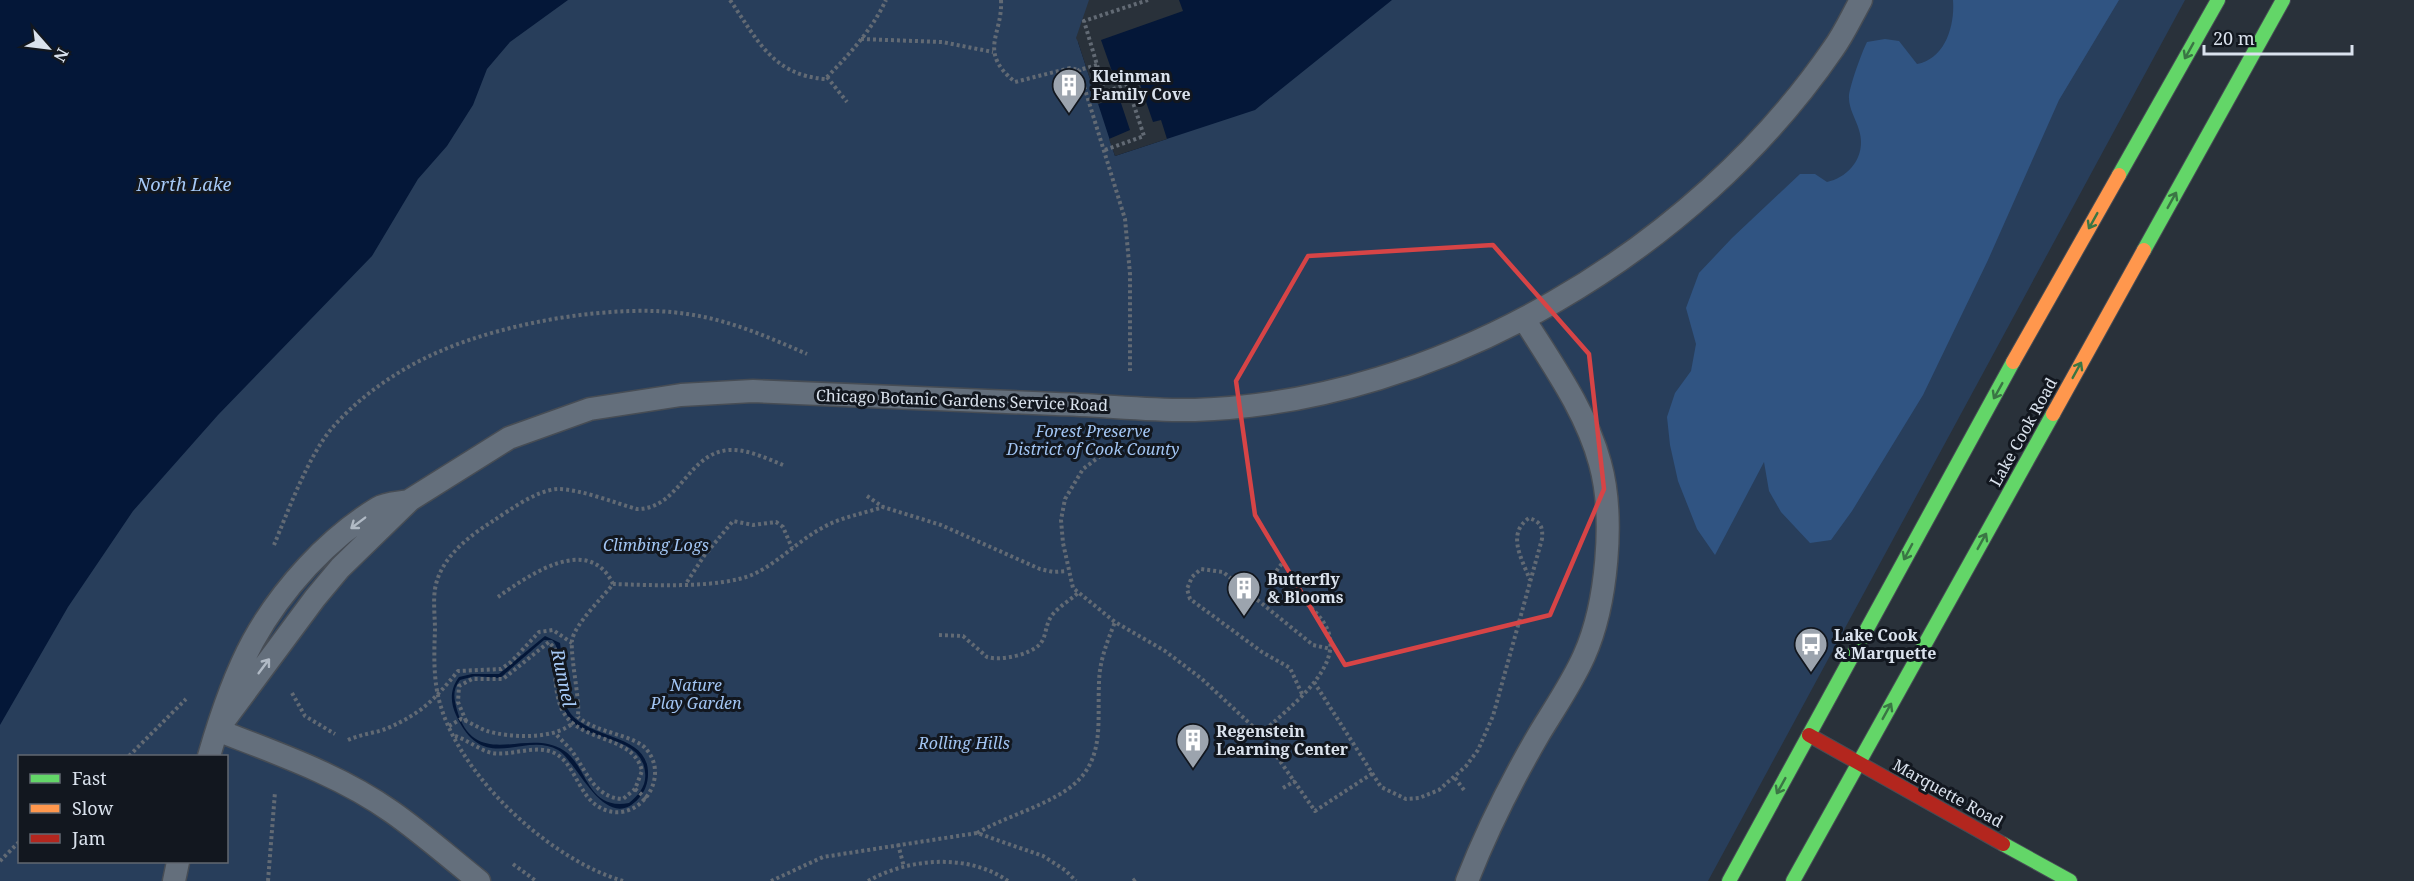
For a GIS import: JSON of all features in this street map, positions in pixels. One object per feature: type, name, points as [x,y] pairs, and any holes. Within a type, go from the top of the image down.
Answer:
[{"type":"main road","points":[[1729,881],[1946,482],[2218,0]]},
{"type":"main road","name":"Lake Cook Road","points":[[1793,881],[2283,0]]},
{"type":"main road","name":"Marquette Road","points":[[1809,735],[2070,881]]},
{"type":"lane","name":"Chicago Botanic Gardens Service Road","points":[[209,755],[251,643],[262,624],[307,568],[344,534],[380,507],[410,500],[509,438],[590,409],[681,395],[753,391],[1195,410],[1274,401],[1361,386],[1438,357],[1524,319],[1615,264],[1678,217],[1746,155],[1791,104],[1834,48],[1861,0]]},
{"type":"lane","points":[[1467,881],[1486,833],[1512,781],[1584,656],[1598,616],[1604,576],[1606,499],[1600,463],[1567,388],[1524,319]]},
{"type":"lane","points":[[217,730],[287,757],[351,788],[391,811],[479,881]]},
{"type":"lane","points":[[174,881],[178,863]]},
{"type":"path","points":[[730,0],[767,54],[782,67],[812,78],[825,79],[861,39],[879,15],[886,0]]},
{"type":"path","points":[[1001,0],[993,52],[1008,76],[1015,82],[1070,68],[1079,70],[1097,65]]},
{"type":"path","points":[[1105,150],[1144,136],[1127,84],[1105,92],[1084,21],[1148,0]]},
{"type":"path","points":[[861,39],[942,42],[993,52]]},
{"type":"path","points":[[1079,70],[1125,219],[1130,274],[1130,377]]},
{"type":"path","points":[[827,76],[847,102]]},
{"type":"path","points":[[1117,444],[1083,469],[1072,483],[1065,499],[1061,520],[1067,571],[1073,588],[1114,622],[1165,651],[1202,679],[1261,734],[1315,811],[1372,773]]},
{"type":"path","points":[[623,881],[575,858],[511,811],[473,766],[449,726],[439,697],[434,662],[435,588],[442,570],[451,557],[475,532],[542,493],[557,489],[637,509],[650,509],[671,495],[700,462],[714,454],[729,450],[758,455],[783,465]]},
{"type":"path","points":[[867,496],[882,507],[941,525],[1040,568],[1053,572],[1067,571]]},
{"type":"path","points":[[613,584],[729,581],[753,574],[839,519],[882,507]]},
{"type":"path","points":[[1314,682],[1381,787],[1406,799],[1419,798],[1452,781],[1466,766],[1478,750],[1493,716],[1530,580],[1543,529],[1538,521],[1529,518],[1516,532],[1516,542],[1530,580]]},
{"type":"path","points":[[687,583],[704,556],[733,521],[753,525],[776,522],[783,527],[792,548]]},
{"type":"path","points":[[498,597],[521,581],[549,567],[575,560],[598,564],[608,573],[613,584]]},
{"type":"path","points":[[1261,734],[1314,682],[1327,663],[1331,649],[1324,624],[1309,607],[1272,577],[1283,562]]},
{"type":"path","points":[[1302,694],[1290,668],[1262,652],[1190,599],[1187,589],[1192,577],[1201,569],[1223,572],[1313,645],[1331,649]]},
{"type":"path","points":[[449,726],[462,720],[500,734],[555,733],[575,720],[580,709],[575,691],[573,644],[580,625],[613,584]]},
{"type":"path","points":[[939,635],[963,636],[987,657],[1004,658],[1033,649],[1041,643],[1047,622],[1078,593]]},
{"type":"path","points":[[771,881],[823,857],[977,833],[1051,800],[1071,787],[1095,757],[1100,736],[1100,666],[1114,622]]},
{"type":"path","points":[[462,720],[458,702],[459,686],[464,681],[501,669],[511,662],[539,632],[553,630],[573,644]]},
{"type":"path","points":[[348,740],[373,730],[386,729],[427,707],[439,697],[458,671],[465,669],[483,676],[503,679],[549,642],[555,649],[560,706],[592,735],[622,747],[636,756],[642,771],[635,789],[622,799],[607,796],[598,790],[570,748],[555,733]]},
{"type":"path","points":[[302,722],[305,716]]},
{"type":"path","points":[[455,736],[490,752],[504,754],[543,749],[556,754],[572,771],[588,797],[607,810],[629,811],[646,799],[656,772],[646,748],[636,741],[575,720]]},
{"type":"path","points":[[1283,788],[1295,781]]},
{"type":"path","points":[[268,881],[275,789]]},
{"type":"path","points":[[635,789],[646,799]]},
{"type":"path","points":[[977,833],[1043,856],[1065,870],[1076,881]]},
{"type":"path","points":[[0,861],[18,843]]},
{"type":"path","points":[[898,844],[904,867]]},
{"type":"path","points":[[868,881],[904,867],[928,862],[979,867],[1008,881]]},
{"type":"highlighted area","points":[[1493,245],[1589,354],[1604,489],[1550,615],[1345,665],[1255,515],[1236,381],[1308,256]]},
{"type":"green space","name":"Forest Preserve District of Cook County","points":[[0,0],[2185,0],[1708,881],[0,881]]},
{"type":"shaded area","points":[[1953,0],[2119,0],[2059,100],[1988,260],[1923,395],[1852,511],[1831,540],[1810,543],[1781,512],[1769,491],[1764,462],[1715,555],[1697,529],[1678,481],[1667,417],[1675,393],[1691,371],[1696,344],[1686,308],[1699,273],[1732,238],[1800,174],[1815,174],[1827,182],[1849,170],[1858,156],[1861,139],[1849,95],[1856,68],[1867,42],[1885,39],[1899,41],[1917,64],[1927,61],[1935,56],[1946,40],[1952,20]]},
{"type":"water","name":"North Lake","points":[[0,0],[568,0],[510,42],[487,69],[473,105],[447,146],[418,179],[372,256],[218,415],[133,511],[68,607],[0,725]]},
{"type":"water","points":[[1093,0],[1392,0],[1255,110],[1115,156],[1078,42]]},
{"type":"water","points":[[545,636],[560,643],[562,689],[566,706],[580,722],[630,744],[639,751],[646,761],[648,774],[646,787],[639,798],[627,807],[615,808],[604,802],[593,792],[566,757],[558,750],[545,745],[492,748],[479,744],[467,733],[456,715],[453,691],[459,677],[472,674],[499,674]],"holes":[[[544,640],[552,640],[558,652],[565,711],[573,722],[583,729],[622,744],[633,750],[641,759],[645,781],[639,793],[629,803],[615,804],[596,794],[578,766],[563,750],[549,744],[489,744],[476,739],[465,729],[455,698],[456,687],[460,680],[475,676],[500,678]]]},
{"type":"pier","points":[[1089,0],[1179,0],[1183,11],[1101,40],[1114,77],[1135,70],[1153,122],[1161,120],[1167,139],[1115,156],[1109,139],[1130,130],[1119,97],[1098,104],[1076,38]]},
{"type":"traffic: fast","points":[[2119,175],[2218,0]]},
{"type":"traffic: fast","points":[[2144,250],[2283,0]]},
{"type":"traffic: fast","points":[[1729,881],[2013,362]]},
{"type":"traffic: fast","points":[[1793,881],[2053,414]]},
{"type":"traffic: fast","points":[[2003,844],[2070,881]]},
{"type":"traffic: slow","points":[[2013,362],[2119,175]]},
{"type":"traffic: slow","points":[[2053,414],[2144,250]]},
{"type":"traffic: jam","points":[[1809,735],[2003,844]]},
{"type":"place","name":"Kleinman Family Cove","points":[[1069,114]]},
{"type":"place","name":"Butterfly & Blooms","points":[[1244,617]]},
{"type":"place","name":"Lake Cook & Marquette","points":[[1811,673]]},
{"type":"place","name":"Regenstein Learning Center","points":[[1193,769]]},
{"type":"park label","name":"Climbing Logs","points":[[656,545]]},
{"type":"park label","name":"Nature Play Garden","points":[[696,694]]},
{"type":"park label","name":"Rolling Hills","points":[[964,743]]},
{"type":"water label","name":"Runnel","points":[[563,678]]}]
